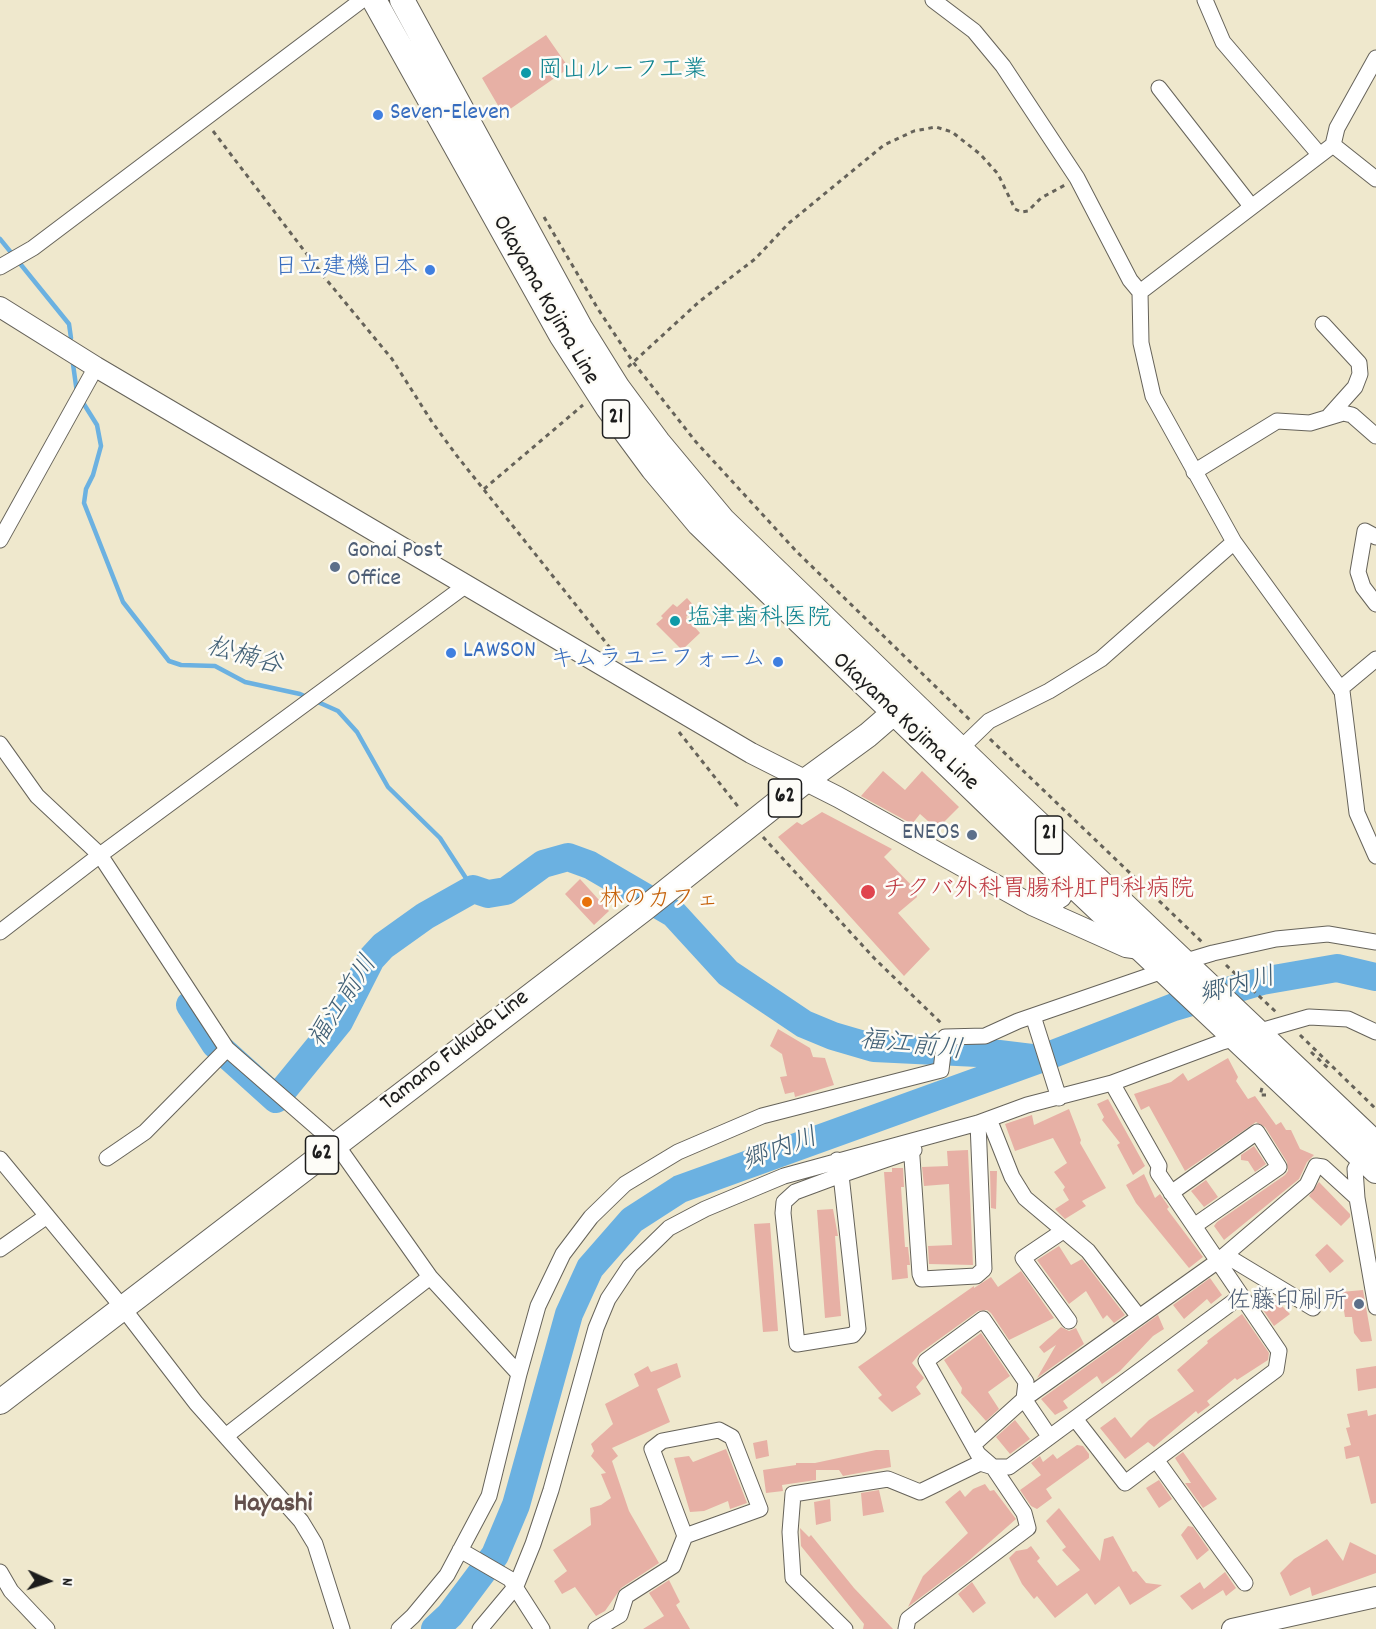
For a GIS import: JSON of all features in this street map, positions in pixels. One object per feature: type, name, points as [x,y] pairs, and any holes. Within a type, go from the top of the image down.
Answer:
[{"type":"main road","name":"Okayama Kojima Line","points":[[374,0],[555,325],[605,386],[658,442],[723,520],[901,707],[1176,970],[1243,1030],[1371,1158]]},
{"type":"main road","name":"Okayama Kojima Line","points":[[402,0],[574,317],[605,386]]},
{"type":"main road","name":"Okayama Kojima Line","points":[[901,707],[960,749],[995,796],[1069,882],[1140,949],[1176,970]]},
{"type":"main road","name":"Tamano Fukuda Line","points":[[0,1402],[652,902],[749,820],[868,735],[901,707]]},
{"type":"street","points":[[11,261],[362,0]]},
{"type":"street","points":[[933,0],[974,31],[1003,66],[1077,178],[1130,280],[1140,292],[1141,343],[1153,396],[1234,542],[1340,689],[1357,813],[1376,855]]},
{"type":"street","points":[[1205,0],[1223,42],[1319,154]]},
{"type":"street","points":[[1140,292],[1333,145],[1336,128],[1376,58]]},
{"type":"street","points":[[1160,88],[1251,206]]},
{"type":"street","points":[[1333,145],[1376,179]]},
{"type":"street","points":[[0,308],[96,368],[751,753],[1032,905],[1126,947],[1140,949]]},
{"type":"street","points":[[1323,324],[1359,363],[1360,374],[1355,387],[1329,416]]},
{"type":"street","points":[[0,540],[96,368]]},
{"type":"street","points":[[1194,472],[1277,421],[1310,423],[1343,413],[1352,415],[1376,436]]},
{"type":"street","points":[[1376,537],[1365,531],[1358,572],[1363,586],[1376,604]]},
{"type":"street","points":[[960,749],[989,721],[1049,691],[1101,659],[1234,542]]},
{"type":"street","points":[[0,932],[100,855],[465,586]]},
{"type":"street","points":[[1340,689],[1376,659]]},
{"type":"street","points":[[0,744],[37,796],[100,855],[227,1049],[336,1144],[430,1277],[519,1374]]},
{"type":"street","points":[[1032,905],[1053,902],[1061,897],[1069,882]]},
{"type":"street","points":[[399,1629],[413,1616],[463,1552],[489,1496],[538,1306],[563,1254],[591,1217],[625,1184],[678,1152],[762,1116],[941,1070],[950,1040],[985,1036],[1216,956],[1276,939],[1328,934],[1376,942]]},
{"type":"street","points":[[480,1629],[513,1583],[551,1490],[596,1328],[608,1299],[630,1266],[669,1228],[705,1209],[784,1176],[839,1167],[982,1125],[1058,1094],[1112,1083],[1243,1030],[1325,1016],[1348,1019],[1374,1027]]},
{"type":"street","points":[[1034,1018],[1058,1094]]},
{"type":"street","points":[[107,1158],[145,1132],[227,1049]]},
{"type":"street","points":[[1076,1420],[1125,1484],[1276,1370],[1279,1351],[1241,1296],[1222,1258],[1194,1226],[1158,1173],[1159,1166],[1112,1083]]},
{"type":"street","points":[[911,1146],[922,1279],[976,1276],[984,1269],[982,1125]]},
{"type":"street","points":[[982,1125],[1025,1198],[1088,1251],[1139,1317]]},
{"type":"street","points":[[1171,1193],[1257,1132],[1279,1167],[1194,1226]]},
{"type":"street","points":[[1371,1158],[1355,1169],[1357,1198],[1376,1307]]},
{"type":"street","points":[[0,1159],[123,1308],[196,1403],[227,1435],[301,1521],[315,1544],[342,1629]]},
{"type":"street","points":[[973,1445],[1024,1399],[1222,1258],[1307,1185],[1316,1166],[1323,1167],[1357,1198]]},
{"type":"street","points":[[839,1167],[858,1329],[853,1335],[797,1344],[783,1214],[784,1202],[795,1192],[839,1167]]},
{"type":"street","points":[[0,1249],[47,1216]]},
{"type":"street","points":[[1063,1231],[1023,1258],[1069,1321]]},
{"type":"street","points":[[1222,1258],[1313,1308]]},
{"type":"street","points":[[227,1435],[430,1277]]},
{"type":"street","points":[[845,1629],[793,1578],[790,1532],[793,1494],[888,1479],[920,1492],[980,1463],[993,1467],[1010,1467],[1241,1296]]},
{"type":"street","points":[[906,1629],[908,1619],[1028,1528],[1024,1513],[993,1467],[978,1454],[926,1361],[983,1319],[1026,1382],[1024,1399],[1049,1436]]},
{"type":"street","points":[[596,1629],[620,1615],[626,1596],[673,1566],[685,1536],[652,1449],[662,1441],[719,1430],[732,1437],[760,1509],[685,1536]]},
{"type":"street","points":[[1157,1461],[1245,1583]]},
{"type":"street","points":[[463,1552],[513,1583],[542,1629]]},
{"type":"street","points":[[0,1572],[11,1591],[47,1629]]},
{"type":"street","points":[[1232,1629],[1376,1597]]},
{"type":"path","points":[[203,118],[326,278],[392,359],[432,422],[616,655]]},
{"type":"path","points":[[484,489],[633,362],[700,301],[755,260],[789,223],[884,145],[914,131],[936,127],[952,132],[980,154],[998,174],[1015,209],[1022,212],[1028,211],[1041,198],[1077,178]]},
{"type":"path","points":[[542,212],[598,309],[633,362],[696,442],[759,513],[979,729],[1279,1015]]},
{"type":"path","points":[[676,728],[749,820],[950,1040]]},
{"type":"path","points":[[1298,1033],[1376,1109]]},
{"type":"path","points":[[1311,1052],[1328,1068]]},
{"type":"building","name":"岡山ルーフ工業","points":[[546,35],[569,68],[503,114],[482,78]]},
{"type":"building","name":"塩津歯科医院","points":[[687,598],[696,608],[686,617],[700,633],[682,650],[656,624],[673,604],[677,607]]},
{"type":"building","points":[[883,771],[905,790],[922,771],[959,807],[937,829],[920,814],[912,824],[861,796]]},
{"type":"building","points":[[822,812],[892,849],[884,857],[915,889],[917,897],[898,913],[930,949],[904,976],[778,837],[797,822],[802,825]]},
{"type":"building","name":"林のカフェ","points":[[580,879],[609,911],[594,925],[565,894]]},
{"type":"building","points":[[778,1029],[810,1048],[813,1057],[825,1058],[834,1085],[795,1097],[794,1092],[785,1094],[780,1077],[787,1076],[782,1054],[770,1046]]},
{"type":"building","points":[[1228,1058],[1238,1077],[1236,1081],[1248,1099],[1255,1096],[1276,1125],[1281,1122],[1286,1130],[1291,1130],[1300,1149],[1314,1155],[1307,1162],[1299,1179],[1224,1240],[1214,1226],[1217,1222],[1285,1175],[1288,1171],[1287,1162],[1265,1127],[1256,1122],[1185,1171],[1149,1106],[1141,1110],[1134,1094],[1171,1082],[1183,1073],[1188,1081]]},
{"type":"building","points":[[1108,1099],[1145,1166],[1133,1175],[1117,1145],[1120,1143],[1102,1120],[1104,1117],[1097,1104]]},
{"type":"building","points":[[1069,1109],[1081,1140],[1080,1143],[1106,1188],[1082,1201],[1086,1206],[1065,1219],[1055,1209],[1069,1200],[1063,1190],[1065,1187],[1054,1172],[1067,1163],[1053,1138],[1015,1151],[1005,1124],[1032,1115],[1034,1125]]},
{"type":"building","points":[[1254,1146],[1266,1164],[1255,1172],[1248,1161],[1241,1160],[1241,1155]]},
{"type":"building","points":[[968,1150],[973,1265],[929,1264],[928,1246],[952,1245],[949,1184],[924,1186],[922,1167],[948,1166],[947,1151]]},
{"type":"building","points":[[892,1168],[903,1168],[904,1187],[901,1187],[905,1247],[908,1247],[910,1265],[907,1265],[908,1278],[892,1280],[884,1172],[892,1172]]},
{"type":"building","points":[[990,1171],[997,1171],[996,1209],[991,1208]]},
{"type":"building","points":[[1144,1174],[1155,1198],[1160,1194],[1169,1207],[1167,1209],[1203,1257],[1189,1268],[1136,1203],[1126,1185]]},
{"type":"building","points":[[1206,1180],[1218,1197],[1204,1207],[1191,1191]]},
{"type":"building","points":[[1319,1182],[1350,1214],[1341,1226],[1309,1196]]},
{"type":"building","points":[[833,1209],[838,1236],[835,1236],[841,1316],[825,1318],[817,1210]]},
{"type":"building","points":[[770,1223],[778,1331],[763,1332],[754,1224]]},
{"type":"building","points":[[1327,1244],[1344,1261],[1330,1273],[1315,1255]]},
{"type":"building","points":[[1059,1246],[1071,1265],[1082,1259],[1125,1315],[1114,1323],[1107,1315],[1103,1319],[1086,1291],[1069,1304],[1037,1260]]},
{"type":"building","points":[[1021,1271],[1054,1318],[1009,1340],[991,1313],[987,1310],[978,1311],[920,1353],[912,1363],[924,1378],[916,1387],[921,1394],[892,1412],[878,1398],[882,1395],[858,1367],[974,1286],[974,1288],[991,1277],[998,1287]]},
{"type":"building","points":[[1210,1278],[1222,1295],[1211,1304],[1207,1299],[1184,1319],[1173,1305]]},
{"type":"building","points":[[1363,1290],[1372,1341],[1361,1342],[1354,1333],[1352,1317],[1345,1317],[1341,1292]]},
{"type":"building","points":[[1275,1299],[1290,1314],[1274,1326],[1263,1310]]},
{"type":"building","points":[[1242,1314],[1269,1353],[1268,1360],[1237,1380],[1235,1378],[1207,1401],[1210,1405],[1198,1414],[1196,1411],[1154,1447],[1148,1442],[1125,1459],[1100,1428],[1115,1417],[1131,1438],[1149,1420],[1194,1391],[1177,1370],[1208,1343],[1207,1341]]},
{"type":"building","points":[[1158,1315],[1164,1329],[1153,1336],[1120,1371],[1102,1384],[1097,1376],[1063,1401],[1068,1408],[1055,1415],[1041,1399]]},
{"type":"building","points":[[1061,1327],[1069,1331],[1076,1328],[1084,1344],[1037,1378],[1056,1345],[1044,1353],[1039,1347]]},
{"type":"building","points":[[981,1333],[1010,1376],[988,1392],[999,1409],[986,1421],[961,1393],[962,1388],[944,1360]]},
{"type":"building","points":[[677,1363],[681,1377],[657,1389],[670,1422],[612,1448],[618,1456],[612,1461],[629,1511],[659,1563],[621,1588],[605,1611],[596,1616],[575,1587],[562,1594],[554,1581],[567,1571],[553,1550],[591,1525],[590,1508],[601,1505],[611,1498],[601,1474],[606,1473],[591,1456],[594,1451],[591,1444],[613,1424],[605,1404],[639,1386],[634,1374],[648,1366],[651,1372]]},
{"type":"building","points":[[1376,1366],[1376,1388],[1358,1391],[1356,1369]]},
{"type":"building","points":[[1367,1410],[1368,1416],[1376,1414],[1376,1503],[1371,1504],[1359,1456],[1346,1459],[1344,1447],[1351,1445],[1346,1428],[1350,1427],[1347,1414]]},
{"type":"building","points":[[1015,1420],[1030,1439],[1010,1454],[996,1437]]},
{"type":"building","points":[[767,1440],[769,1456],[756,1459],[753,1443]]},
{"type":"building","points":[[1077,1445],[1083,1446],[1089,1458],[1046,1489],[1052,1498],[1037,1509],[1031,1506],[1020,1490],[1041,1475],[1031,1463],[1040,1456],[1043,1462],[1053,1454],[1057,1459]]},
{"type":"building","points":[[726,1449],[747,1503],[730,1509],[728,1501],[704,1511],[690,1512],[674,1458],[689,1456],[693,1462]]},
{"type":"building","points":[[876,1450],[889,1450],[891,1467],[843,1476],[839,1470],[816,1470],[816,1480],[782,1485],[783,1491],[766,1493],[763,1470],[796,1465],[796,1463],[815,1463]]},
{"type":"building","points":[[1183,1452],[1217,1499],[1203,1508],[1185,1483],[1191,1483],[1175,1458]]},
{"type":"building","points":[[1159,1480],[1172,1499],[1159,1508],[1146,1488]]},
{"type":"building","points":[[985,1484],[990,1491],[994,1490],[1016,1519],[966,1563],[908,1607],[923,1576],[968,1533],[945,1502],[960,1490],[965,1497],[973,1489]]},
{"type":"building","points":[[879,1490],[884,1512],[863,1516],[861,1493]]},
{"type":"building","points":[[830,1499],[831,1521],[816,1525],[814,1502]]},
{"type":"building","points":[[1059,1508],[1100,1561],[1104,1539],[1113,1536],[1133,1572],[1136,1571],[1146,1583],[1162,1585],[1130,1605],[1119,1586],[1095,1605],[1087,1593],[1055,1618],[1037,1596],[1034,1599],[1022,1584],[1009,1558],[1016,1551],[1031,1546],[1040,1558],[1037,1561],[1057,1586],[1080,1570],[1062,1550],[1066,1547],[1046,1521]]},
{"type":"building","points":[[1188,1526],[1193,1527],[1209,1550],[1197,1560],[1181,1535]]},
{"type":"building","points":[[800,1528],[809,1537],[811,1535],[854,1588],[893,1629],[863,1629],[864,1624],[801,1546]]},
{"type":"building","points":[[1327,1539],[1343,1561],[1350,1542],[1376,1555],[1376,1573],[1312,1596],[1310,1587],[1290,1596],[1280,1573],[1294,1559]]},
{"type":"building","points":[[1225,1572],[1236,1588],[1226,1596],[1223,1590],[1192,1610],[1180,1596],[1200,1582],[1204,1589]]},
{"type":"building","points":[[669,1580],[680,1602],[676,1605],[690,1629],[643,1629],[664,1616],[649,1593]]},
{"type":"building","points":[[972,1582],[986,1603],[973,1613],[958,1594]]},
{"type":"waterway","name":"松楠谷","points":[[0,239],[69,324],[71,338]]},
{"type":"waterway","name":"松楠谷","points":[[73,364],[77,393]]},
{"type":"waterway","name":"松楠谷","points":[[82,401],[97,425],[101,446],[93,475],[86,489],[84,503],[123,602],[169,661],[181,665],[215,666],[245,682],[300,694],[338,711],[357,732],[388,787],[440,838],[473,889]]},
{"type":"waterway","name":"福江前川","points":[[190,1005],[215,1044],[276,1099],[339,1022],[371,959],[383,946],[425,916],[473,889],[488,894],[506,891],[543,864],[568,857],[590,865],[674,914],[728,973],[804,1024],[833,1036],[874,1048],[999,1054],[1040,1059]]},
{"type":"waterway","name":"郷内川","points":[[435,1629],[450,1615],[495,1555],[516,1505],[569,1314],[590,1268],[632,1220],[680,1189],[1040,1059],[1174,1007],[1262,981],[1337,968],[1376,977]]},
{"type":"place","name":"岡山ルーフ工業","points":[[526,73]]},
{"type":"place","name":"Seven-Eleven","points":[[378,115]]},
{"type":"place","name":"日立建機日本","points":[[430,270]]},
{"type":"place","name":"Gonai Post Office","points":[[335,567]]},
{"type":"place","name":"塩津歯科医院","points":[[675,621]]},
{"type":"place","name":"LAWSON","points":[[451,653]]},
{"type":"place","name":"キムラユニフォーム","points":[[778,662]]},
{"type":"place","name":"ENEOS","points":[[972,835]]},
{"type":"place","name":"チクバ外科胃腸科肛門科病院","points":[[868,892]]},
{"type":"place","name":"林のカフェ","points":[[587,902]]},
{"type":"place","name":"佐藤印刷所","points":[[1359,1304]]},
{"type":"district","name":"Hayashi","points":[[273,1506]]}]
